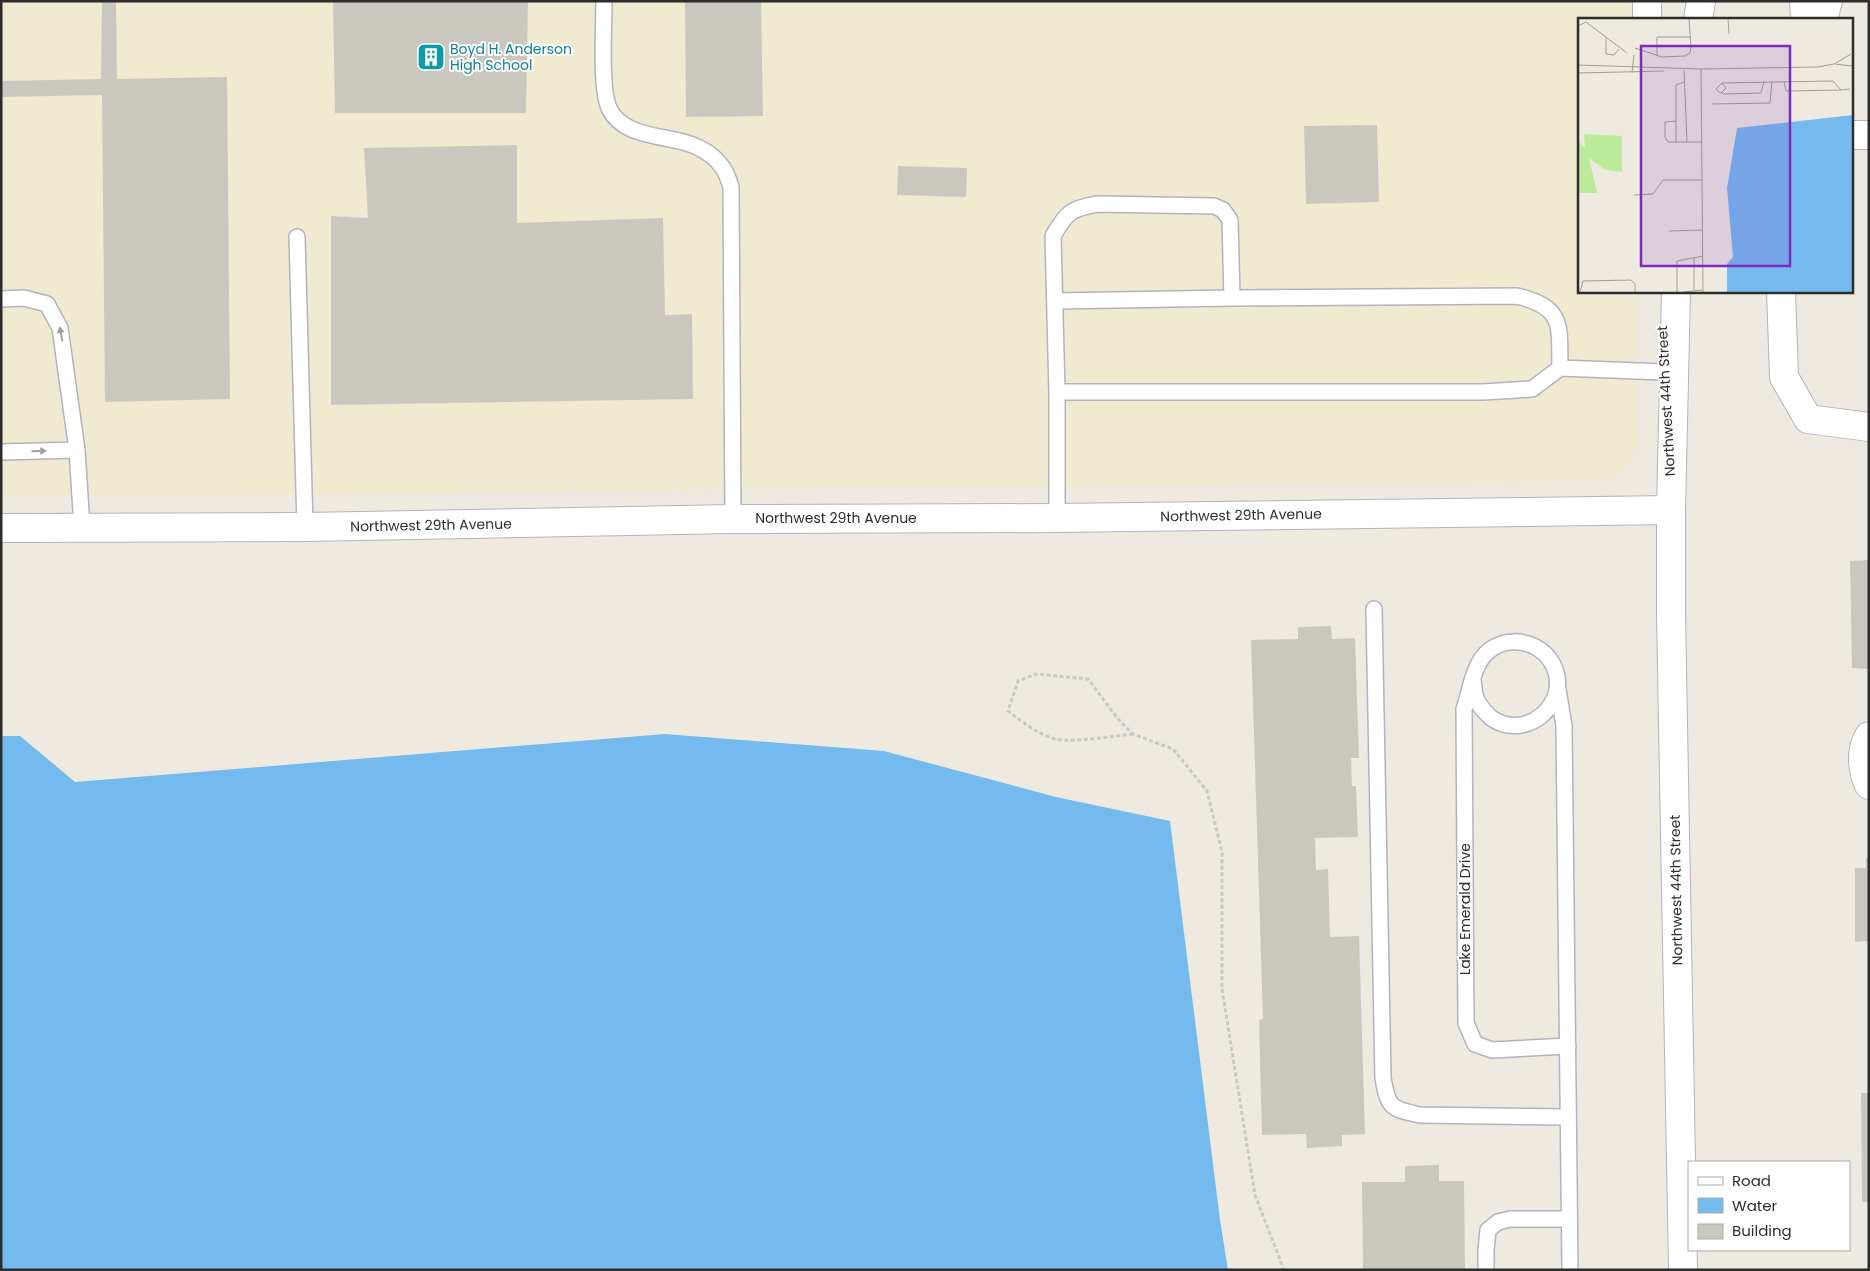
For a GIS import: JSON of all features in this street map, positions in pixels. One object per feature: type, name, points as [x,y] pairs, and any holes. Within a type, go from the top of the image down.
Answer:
[{"type":"street","points":[[1646,1],[1647,18]]},
{"type":"street","points":[[1698,18],[1701,1]]},
{"type":"street","points":[[1804,1],[1805,18]]},
{"type":"street","points":[[1824,18],[1828,1]]},
{"type":"street","points":[[1852,135],[1869,135]]},
{"type":"street","name":"Northwest 44th Street","points":[[1660,292],[1671,510]]},
{"type":"street","name":"Northwest 44th Street","points":[[1676,292],[1671,510],[1671,624],[1683,1270]]},
{"type":"street","points":[[1781,292],[1784,377],[1808,419],[1869,427]]},
{"type":"street","name":"Northwest 29th Avenue","points":[[1,528],[305,527],[733,519],[1057,518],[1671,510]]},
{"type":"street","points":[[1869,736],[1862,757],[1864,775],[1869,786]]},
{"type":"lane","points":[[604,1],[605,90],[609,109],[621,124],[646,134],[684,142],[708,153],[719,162],[726,172],[731,187],[733,519]]},
{"type":"lane","points":[[1057,518],[1057,392],[1053,236],[1063,219],[1079,207],[1098,204],[1214,206],[1223,210],[1230,220],[1232,298]]},
{"type":"lane","points":[[297,237],[305,527]]},
{"type":"lane","points":[[1055,302],[1232,298],[1517,296],[1535,300],[1552,311],[1556,321],[1560,368]]},
{"type":"lane","points":[[1,299],[24,298],[47,304],[60,328],[77,450],[82,527]]},
{"type":"lane","points":[[1057,392],[1483,392],[1532,389],[1560,368],[1664,372]]},
{"type":"lane","points":[[1,452],[77,450]]},
{"type":"lane","points":[[1374,610],[1383,1068],[1387,1100],[1399,1111],[1420,1115],[1568,1117]]},
{"type":"lane","name":"Lake Emerald Drive","points":[[1568,1046],[1492,1050],[1475,1044],[1466,1024],[1464,709],[1478,664],[1488,651],[1502,643],[1519,641],[1535,645],[1548,656],[1556,670],[1564,726],[1568,1046],[1568,1117],[1570,1219],[1570,1270]]},
{"type":"lane","points":[[1473,680],[1475,697],[1484,711],[1496,722],[1512,726],[1529,724],[1543,716],[1553,703],[1558,686]]},
{"type":"lane","points":[[1486,1270],[1488,1230],[1498,1222],[1570,1219]]},
{"type":"path","points":[[1133,734],[1085,739],[1056,739],[1023,724],[1008,711],[1018,681],[1036,674],[1088,679],[1118,719],[1133,734],[1173,749],[1207,792],[1222,852],[1222,989],[1253,1185],[1255,1195],[1284,1270]]},
{"type":"shaded area","points":[[1,1],[1630,1],[1630,18],[1578,18],[1578,292],[1635,292],[1637,448],[1624,469],[1609,480],[1,497]]},
{"type":"water","points":[[665,734],[884,751],[1056,797],[1170,821],[1220,1220],[1228,1270],[1,1270],[1,736],[20,736],[75,782]]},
{"type":"building","points":[[102,1],[116,1],[117,79],[227,77],[230,399],[105,402],[102,95],[1,97],[1,81],[101,79]]},
{"type":"building","name":"Boyd H. Anderson High School","points":[[333,1],[528,1],[526,113],[335,113]]},
{"type":"building","points":[[685,1],[761,1],[763,116],[686,117]]},
{"type":"building","points":[[1377,125],[1379,202],[1306,204],[1304,126]]},
{"type":"building","points":[[517,145],[517,223],[663,218],[665,315],[692,314],[693,399],[331,405],[331,216],[368,218],[364,148]]},
{"type":"building","points":[[898,166],[967,168],[966,197],[897,195]]},
{"type":"building","points":[[1869,560],[1869,669],[1852,668],[1850,561]]},
{"type":"building","points":[[1331,626],[1332,639],[1355,638],[1359,758],[1351,758],[1352,786],[1356,786],[1358,837],[1315,838],[1316,870],[1328,869],[1330,937],[1359,936],[1365,1134],[1342,1135],[1342,1146],[1307,1148],[1306,1134],[1262,1135],[1259,1020],[1263,1019],[1251,640],[1298,639],[1298,627]]},
{"type":"building","points":[[1866,858],[1869,858],[1869,941],[1855,942],[1855,868],[1866,868]]},
{"type":"building","points":[[1861,1093],[1869,1093],[1869,1202],[1862,1202]]},
{"type":"building","points":[[1439,1165],[1439,1181],[1464,1181],[1465,1270],[1363,1270],[1362,1182],[1405,1182],[1405,1166]]},
{"type":"place","name":"Boyd H. Anderson High School","points":[[431,57]]}]
